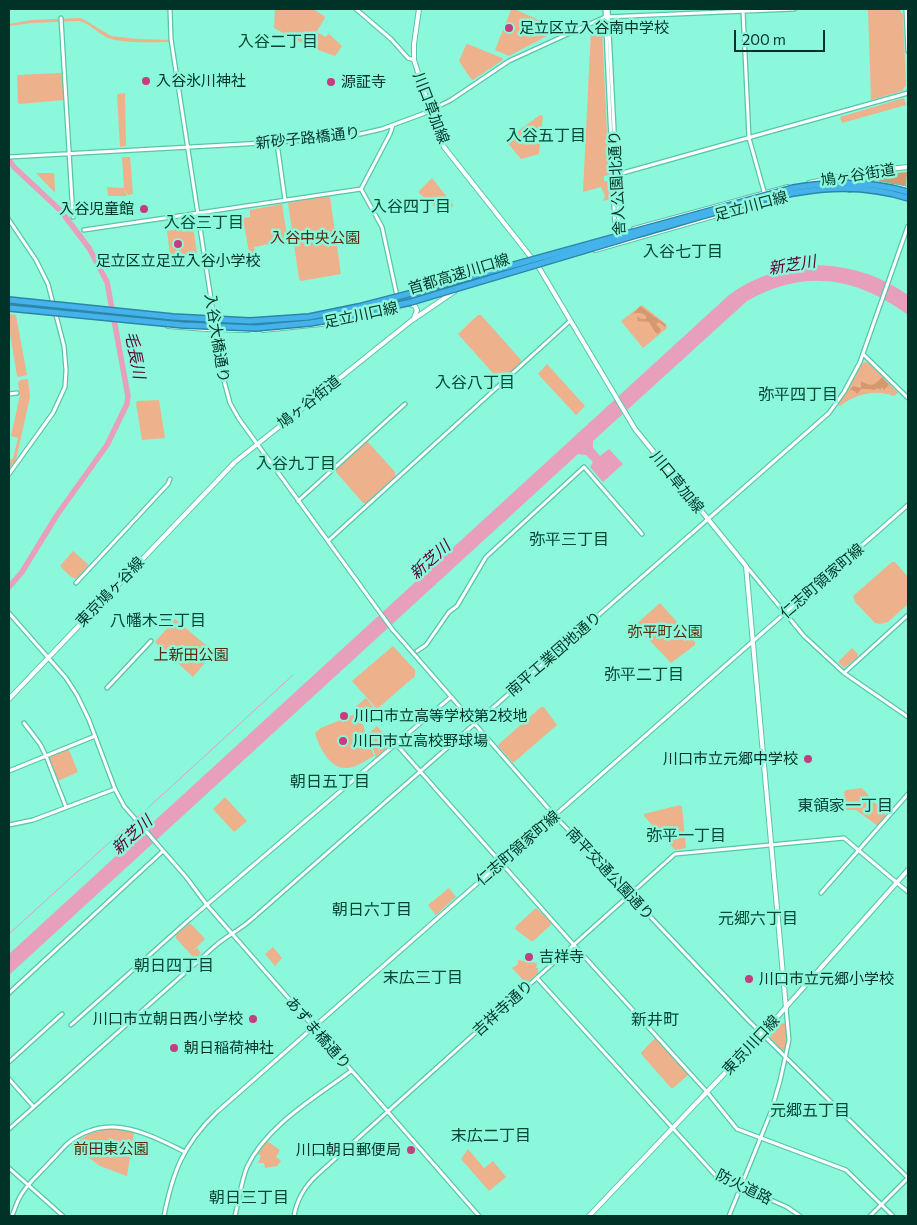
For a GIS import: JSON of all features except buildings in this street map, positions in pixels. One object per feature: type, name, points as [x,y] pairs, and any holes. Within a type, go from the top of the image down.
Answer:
[{"type":"highway","name":"首都高速川口線","points":[[9,300],[228,321],[309,317],[403,296],[793,188],[850,183],[885,186],[908,191]]},
{"type":"highway","name":"首都高速川口線","points":[[9,309],[237,328],[263,328],[310,323],[361,314],[411,302],[535,264],[773,197],[812,189],[849,188],[884,192],[908,199]]},
{"type":"highway","points":[[152,322],[256,325],[306,321],[360,312],[466,282],[492,270]]},
{"type":"highway","points":[[309,317],[359,310],[466,282],[496,279]]},
{"type":"main road","name":"川口草加線","points":[[419,9],[414,44],[414,60],[436,131],[444,147],[538,266],[629,419],[646,443],[746,566]]},
{"type":"main road","name":"鳩ヶ谷街道","points":[[850,190],[852,181],[856,176],[908,167]]},
{"type":"main road","name":"鳩ヶ谷街道","points":[[809,183],[862,172],[908,167]]},
{"type":"main road","name":"足立川口線","points":[[9,300],[53,302],[214,318],[258,319],[303,316],[348,308],[396,296],[764,192],[809,183],[852,181],[876,182],[908,191]]},
{"type":"main road","name":"足立川口線","points":[[9,309],[216,330],[275,329],[305,326],[350,319],[410,304],[766,201],[815,191],[850,190],[876,192],[908,199]]},
{"type":"main road","name":"鳩ヶ谷街道","points":[[210,486],[256,443],[411,322],[455,291]]},
{"type":"main road","points":[[410,304],[415,306],[418,312],[411,322]]},
{"type":"main road","name":"東京鳩ヶ谷線","points":[[9,699],[210,486]]},
{"type":"main road","points":[[746,566],[786,1008]]},
{"type":"main road","name":"東京川口線","points":[[589,1216],[786,1008],[908,870]]},
{"type":"street","name":"入谷大橋通り","points":[[170,9],[171,39],[227,394],[239,419],[384,619]]},
{"type":"street","points":[[356,9],[391,39],[408,58],[414,60]]},
{"type":"street","name":"舎人公園北通り","points":[[607,9],[614,176],[620,242]]},
{"type":"street","points":[[607,17],[794,9]]},
{"type":"street","points":[[906,9],[908,52]]},
{"type":"street","points":[[743,11],[749,138],[766,201]]},
{"type":"street","name":"新砂子路橋通り","points":[[11,157],[277,143],[338,138],[365,133],[393,125],[430,110],[450,100],[509,61],[607,17]]},
{"type":"street","points":[[61,18],[73,217]]},
{"type":"street","points":[[614,176],[908,93]]},
{"type":"street","points":[[361,189],[393,125]]},
{"type":"street","points":[[277,143],[285,200]]},
{"type":"street","points":[[84,230],[361,189]]},
{"type":"street","points":[[361,189],[382,228],[396,296]]},
{"type":"street","points":[[9,220],[43,271],[64,346],[66,370],[65,387],[54,413],[9,474]]},
{"type":"street","name":"南平工業団地通り","points":[[9,1129],[214,947],[245,925],[833,409],[852,379],[863,354],[908,226]]},
{"type":"street","points":[[328,541],[570,321]]},
{"type":"street","points":[[863,354],[908,398]]},
{"type":"street","points":[[9,394],[17,393]]},
{"type":"street","points":[[298,501],[405,404]]},
{"type":"street","points":[[417,651],[426,645],[449,612],[457,606],[486,557],[584,467],[642,534]]},
{"type":"street","points":[[76,583],[168,484],[170,479]]},
{"type":"street","name":"仁志町領家町線","points":[[164,1216],[172,1181],[185,1152],[210,1118],[908,505]]},
{"type":"street","points":[[746,566],[804,636],[844,673],[908,717]]},
{"type":"street","points":[[746,580],[755,576]]},
{"type":"street","points":[[9,613],[66,678],[77,694],[86,712],[115,789],[33,820],[9,824]]},
{"type":"street","points":[[844,673],[908,615]]},
{"type":"street","name":"南平交通公園通り","points":[[384,619],[555,816],[762,1034],[908,1178]]},
{"type":"street","points":[[108,688],[151,641]]},
{"type":"street","points":[[71,1025],[190,919],[451,697]]},
{"type":"street","points":[[24,723],[40,744],[66,807]]},
{"type":"street","points":[[9,771],[95,736]]},
{"type":"street","points":[[396,744],[500,863],[708,1092],[737,1128],[846,1170],[893,1216]]},
{"type":"street","name":"あずま橋通り","points":[[115,789],[124,806],[139,825],[186,877],[207,905],[479,1216]]},
{"type":"street","points":[[821,893],[860,851],[908,794]]},
{"type":"street","name":"吉祥寺通り","points":[[294,1216],[300,1198],[309,1183],[675,854],[844,838],[908,892]]},
{"type":"street","points":[[9,993],[163,851]]},
{"type":"street","name":"防火道路","points":[[537,978],[716,1176],[787,1207],[800,1216]]},
{"type":"street","points":[[729,1216],[776,1098],[789,1040],[786,1008]]},
{"type":"street","points":[[9,1062],[62,1014]]},
{"type":"street","points":[[235,1216],[249,1165],[275,1128],[352,1071]]},
{"type":"street","points":[[9,1079],[34,1106]]},
{"type":"street","points":[[12,1216],[20,1196],[67,1144],[98,1129],[115,1126],[131,1128],[185,1152]]},
{"type":"street","points":[[9,1168],[63,1216]]},
{"type":"street","points":[[870,1216],[908,1178]]},
{"type":"green space","points":[[275,9],[313,9],[325,18],[309,44],[306,45],[274,28]]},
{"type":"green space","points":[[514,9],[541,21],[547,36],[509,56],[495,50],[511,10]]},
{"type":"green space","points":[[898,9],[903,14],[906,85],[902,91],[871,100],[868,10]]},
{"type":"green space","points":[[79,18],[111,36],[170,40],[170,42],[120,41],[106,37],[79,21],[9,26],[9,24],[31,20]]},
{"type":"green space","points":[[596,27],[602,30],[609,175],[604,176],[604,181],[609,181],[610,199],[603,201],[605,196],[601,187],[583,192],[591,29]]},
{"type":"green space","points":[[319,33],[325,37],[329,34],[342,46],[335,56],[313,48],[312,46]]},
{"type":"green space","points":[[468,44],[503,60],[473,80],[459,61]]},
{"type":"green space","points":[[62,73],[64,100],[19,104],[17,75]]},
{"type":"green space","points":[[125,93],[126,146],[120,147],[117,94]]},
{"type":"green space","points":[[904,98],[906,105],[842,123],[840,117]]},
{"type":"green space","points":[[540,115],[543,116],[539,154],[521,159],[507,142],[507,139]]},
{"type":"green space","points":[[122,157],[130,157],[133,194],[128,195],[124,188]]},
{"type":"green space","points":[[36,173],[54,173],[54,192]]},
{"type":"green space","points":[[432,178],[454,206],[439,210],[419,193]]},
{"type":"green space","points":[[107,187],[124,188],[127,196],[108,196]]},
{"type":"green space","name":"入谷中央公園","points":[[328,195],[330,197],[341,274],[301,281],[299,279],[288,203]]},
{"type":"green space","points":[[282,204],[287,236],[284,236],[284,241],[254,247],[255,253],[249,253],[243,218],[250,217],[250,210]]},
{"type":"green space","points":[[193,227],[197,253],[193,254],[194,256],[180,258],[180,261],[171,262],[167,231]]},
{"type":"green space","points":[[642,305],[666,324],[667,328],[643,348],[621,321]]},
{"type":"green space","points":[[9,314],[16,315],[27,375],[18,377],[9,327]]},
{"type":"green space","points":[[478,315],[481,315],[521,360],[521,363],[501,380],[458,334]]},
{"type":"green space","points":[[864,362],[869,363],[898,393],[894,396],[880,393],[866,394],[853,398],[840,406],[838,405],[861,365]]},
{"type":"green space","points":[[547,364],[585,406],[576,415],[538,374]]},
{"type":"green space","points":[[28,379],[30,397],[16,460],[9,469],[9,459],[13,459],[18,438],[11,436],[20,395],[18,383],[20,380]]},
{"type":"green space","points":[[159,400],[165,438],[142,440],[136,403],[138,401]]},
{"type":"green space","points":[[367,441],[395,472],[395,477],[366,503],[363,503],[336,472],[336,469]]},
{"type":"green space","points":[[73,551],[89,565],[76,579],[60,566]]},
{"type":"green space","points":[[892,562],[895,562],[908,577],[908,604],[888,622],[875,623],[855,602],[853,596]]},
{"type":"green space","name":"弥平町公園","points":[[660,603],[695,642],[695,645],[671,663],[635,625]]},
{"type":"green space","name":"上新田公園","points":[[175,619],[214,652],[193,677],[155,642]]},
{"type":"green space","points":[[393,646],[415,670],[415,676],[377,709],[352,681]]},
{"type":"green space","points":[[852,648],[858,654],[857,658],[844,668],[838,662]]},
{"type":"green space","points":[[366,698],[376,710],[365,721],[354,708]]},
{"type":"green space","points":[[541,707],[544,707],[557,725],[513,763],[498,746],[499,744]]},
{"type":"green space","name":"川口市立高校野球場","points":[[355,714],[360,717],[374,756],[355,766],[342,768],[326,756],[319,745],[315,733],[321,728]]},
{"type":"green space","points":[[377,726],[392,743],[376,758],[368,734]]},
{"type":"green space","points":[[68,748],[78,772],[58,781],[49,757]]},
{"type":"green space","points":[[862,788],[885,814],[885,817],[878,826],[856,810],[846,810],[844,792],[846,790]]},
{"type":"green space","points":[[225,797],[247,821],[234,832],[213,809]]},
{"type":"green space","points":[[680,805],[682,807],[686,848],[675,850],[644,814]]},
{"type":"green space","points":[[449,888],[456,897],[436,915],[428,905]]},
{"type":"green space","points":[[536,908],[551,922],[551,925],[531,941],[515,929]]},
{"type":"green space","points":[[189,924],[205,939],[192,952],[197,948],[201,953],[197,957],[193,957],[176,938],[176,935]]},
{"type":"green space","points":[[273,947],[282,958],[275,966],[265,954]]},
{"type":"green space","points":[[518,960],[537,963],[538,973],[526,983],[512,968],[518,964]]},
{"type":"green space","points":[[780,1022],[786,1024],[786,1048],[783,1051],[768,1035]]},
{"type":"green space","points":[[655,1038],[687,1072],[688,1075],[673,1088],[641,1053]]},
{"type":"green space","name":"前田東公園","points":[[106,1129],[134,1132],[127,1176],[100,1166],[71,1145],[89,1134]]},
{"type":"green space","points":[[267,1141],[280,1150],[276,1157],[281,1161],[277,1166],[265,1168],[264,1163],[258,1163],[261,1156],[258,1154]]},
{"type":"green space","points":[[468,1149],[484,1168],[493,1161],[506,1177],[489,1191],[461,1159]]},
{"type":"shaded area","points":[[907,172],[906,186],[878,181],[878,175]]},
{"type":"shaded area","points":[[810,265],[849,269],[885,281],[908,295],[908,315],[889,302],[869,292],[850,285],[830,281],[789,284],[747,301],[593,441],[593,448],[600,456],[609,449],[623,464],[603,482],[590,467],[593,462],[586,455],[578,454],[9,975],[9,954],[729,295],[748,283],[767,275]]},
{"type":"shaded area","points":[[640,306],[666,325],[665,327],[659,322],[656,324],[661,330],[658,334],[649,322],[638,321],[637,316],[641,319],[646,319],[646,316],[641,313],[633,314]]},
{"type":"shaded area","points":[[882,377],[889,385],[884,390],[882,387],[880,390],[878,388],[874,390],[861,389],[857,394],[855,391],[850,390],[853,386],[861,388],[861,381],[872,385]]},
{"type":"waterway","name":"毛長川","points":[[9,160],[61,211],[89,248],[107,282],[128,396],[127,404],[107,445],[57,515],[22,572],[9,587]]},
{"type":"waterway","name":"新芝川","points":[[137,818],[293,675]]},
{"type":"waterway","name":"新芝川","points":[[9,934],[134,820]]},
{"type":"place","name":"足立区立入谷南中学校","points":[[509,28]]},
{"type":"place","name":"入谷氷川神社","points":[[146,81]]},
{"type":"place","name":"源証寺","points":[[331,82]]},
{"type":"place","name":"入谷児童館","points":[[144,209]]},
{"type":"place","name":"足立区立足立入谷小学校","points":[[178,244]]},
{"type":"place","name":"川口市立高等学校第2校地","points":[[344,716]]},
{"type":"place","name":"川口市立高校野球場","points":[[343,741]]},
{"type":"place","name":"川口市立元郷中学校","points":[[808,759]]},
{"type":"place","name":"吉祥寺","points":[[529,957]]},
{"type":"place","name":"川口市立元郷小学校","points":[[749,979]]},
{"type":"place","name":"川口市立朝日西小学校","points":[[253,1019]]},
{"type":"place","name":"朝日稲荷神社","points":[[174,1048]]},
{"type":"place","name":"川口朝日郵便局","points":[[411,1150]]},
{"type":"district","name":"入谷二丁目","points":[[278,42]]},
{"type":"district","name":"入谷五丁目","points":[[546,136]]},
{"type":"district","name":"入谷四丁目","points":[[411,207]]},
{"type":"district","name":"入谷三丁目","points":[[204,223]]},
{"type":"district","name":"入谷七丁目","points":[[683,252]]},
{"type":"district","name":"入谷八丁目","points":[[475,383]]},
{"type":"district","name":"弥平四丁目","points":[[798,395]]},
{"type":"district","name":"入谷九丁目","points":[[296,464]]},
{"type":"district","name":"弥平三丁目","points":[[569,540]]},
{"type":"district","name":"八幡木三丁目","points":[[158,621]]},
{"type":"district","name":"弥平二丁目","points":[[644,675]]},
{"type":"district","name":"朝日五丁目","points":[[330,782]]},
{"type":"district","name":"東領家一丁目","points":[[845,806]]},
{"type":"district","name":"弥平一丁目","points":[[686,836]]},
{"type":"district","name":"朝日六丁目","points":[[372,910]]},
{"type":"district","name":"元郷六丁目","points":[[758,919]]},
{"type":"district","name":"朝日四丁目","points":[[174,966]]},
{"type":"district","name":"末広三丁目","points":[[423,978]]},
{"type":"district","name":"新井町","points":[[655,1020]]},
{"type":"district","name":"元郷五丁目","points":[[810,1111]]},
{"type":"district","name":"末広二丁目","points":[[491,1136]]},
{"type":"district","name":"朝日三丁目","points":[[249,1198]]}]
